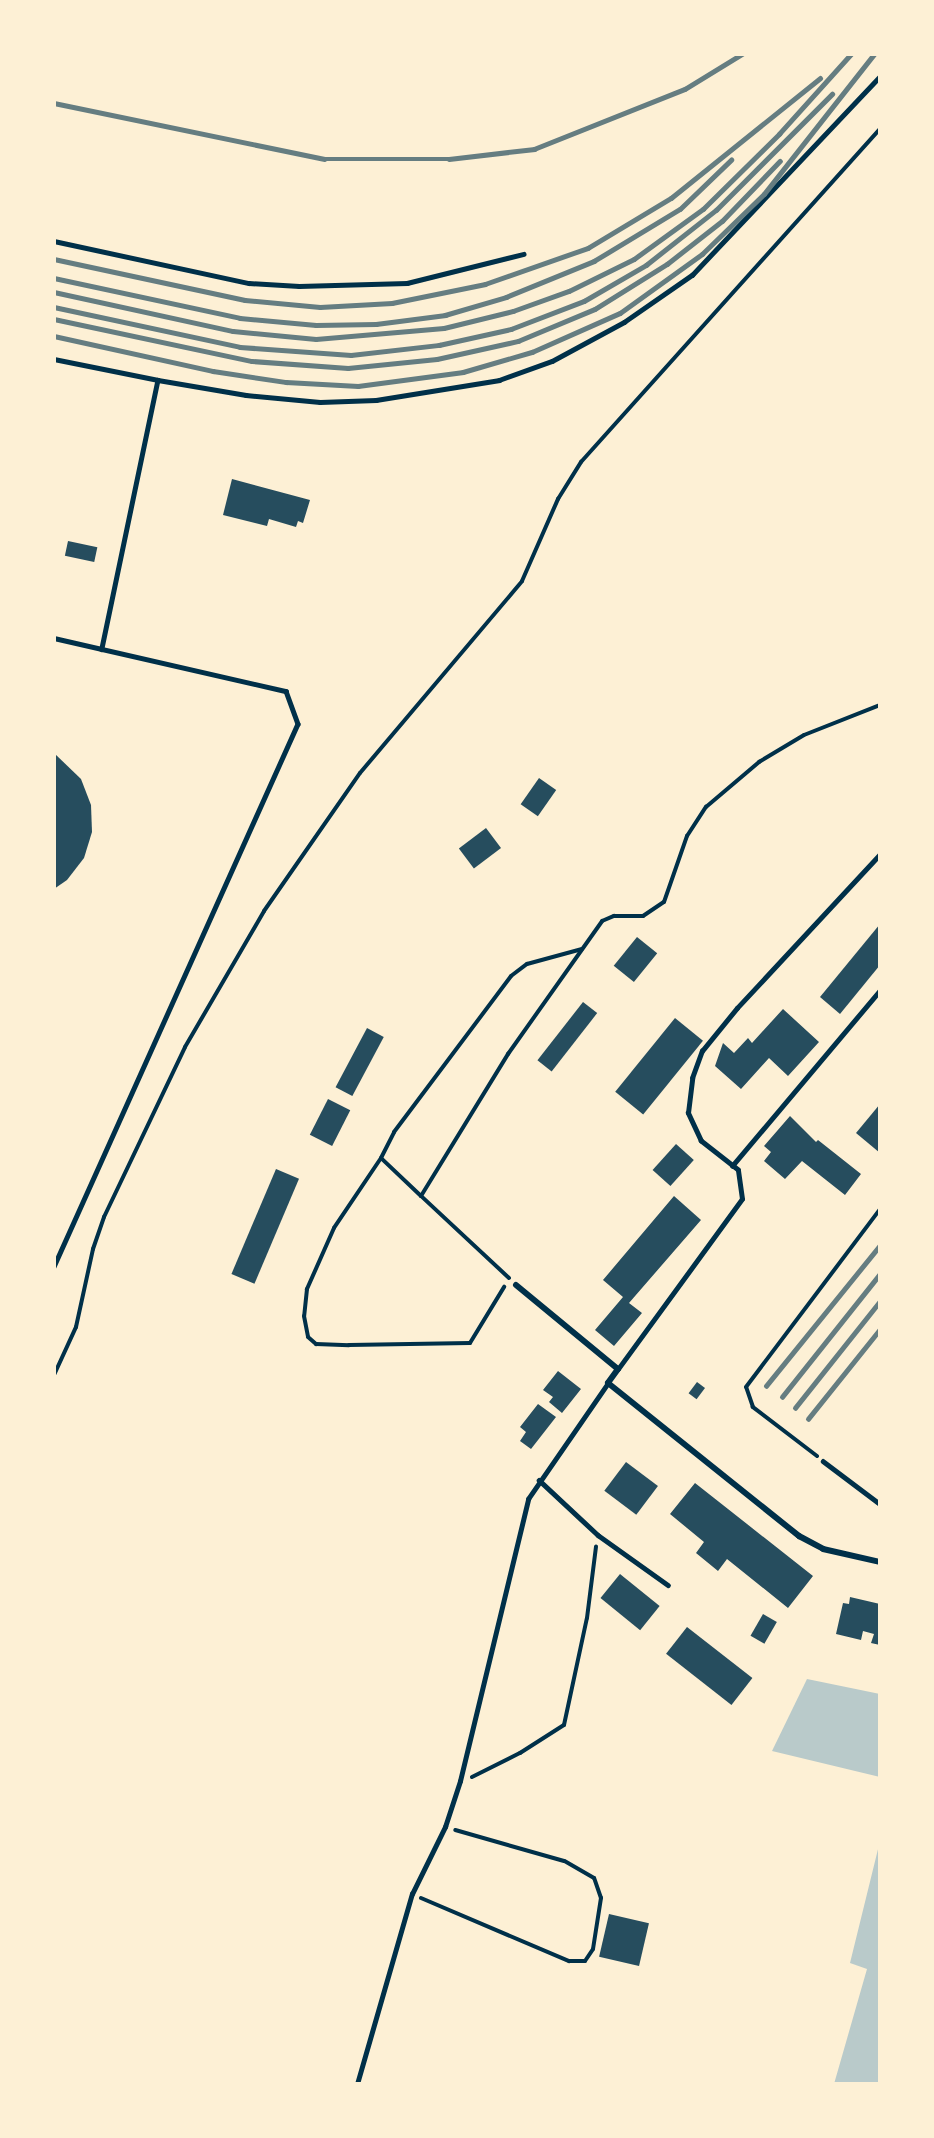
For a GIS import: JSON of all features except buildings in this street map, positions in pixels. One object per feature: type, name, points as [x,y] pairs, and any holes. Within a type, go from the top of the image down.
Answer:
[{"type":"street","points":[[516,1285],[618,1369],[608,1383],[799,1536],[823,1549],[880,1562]]},
{"type":"lane","points":[[54,359],[246,395],[320,402],[376,400],[499,380],[552,361],[624,322],[692,275],[880,76]]},
{"type":"lane","points":[[54,241],[249,283],[299,286],[408,283],[523,254]]},
{"type":"lane","points":[[102,649],[158,380]]},
{"type":"lane","points":[[54,638],[286,691],[298,724],[54,1267]]},
{"type":"lane","points":[[618,1369],[742,1199],[738,1170],[700,1141],[688,1113],[692,1078],[702,1051],[737,1008],[880,854]]},
{"type":"lane","points":[[732,1166],[880,990]]},
{"type":"lane","points":[[357,2084],[412,1894],[445,1827],[460,1781],[528,1499],[608,1383]]},
{"type":"lane","points":[[823,1461],[880,1504]]},
{"type":"lane","points":[[539,1480],[598,1535],[668,1585]]},
{"type":"path","points":[[54,1375],[76,1327],[93,1249],[104,1217],[185,1047],[264,911],[360,773],[522,581],[558,499],[581,462],[880,129]]},
{"type":"path","points":[[421,1196],[508,1054],[603,921],[614,916],[643,916],[664,902],[687,836],[706,807],[759,762],[804,735],[880,705]]},
{"type":"path","points":[[509,1278],[470,1343],[316,1344],[308,1337],[304,1316],[307,1289],[334,1228],[381,1158],[394,1132],[511,976],[527,964],[583,949]]},
{"type":"path","points":[[381,1158],[516,1285]]},
{"type":"path","points":[[823,1461],[753,1407],[746,1387],[880,1209]]},
{"type":"path","points":[[460,1781],[483,1774],[564,1725],[587,1618],[598,1535]]},
{"type":"path","points":[[412,1894],[569,1961],[585,1961],[593,1949],[601,1898],[594,1878],[564,1861],[445,1827]]},
{"type":"shaded area","points":[[807,1679],[880,1694],[880,1777],[772,1751]]},
{"type":"shaded area","points":[[880,1841],[880,2084],[834,2084],[867,1969],[850,1963]]},
{"type":"railway","points":[[54,103],[324,159],[449,159],[534,149],[685,89],[742,54]]},
{"type":"railway","points":[[54,292],[233,331],[316,339],[444,328],[513,311],[569,291],[634,259],[703,209],[779,134],[851,54]]},
{"type":"railway","points":[[54,336],[213,371],[286,382],[358,386],[463,372],[532,352],[620,313],[702,254],[764,194],[874,54]]},
{"type":"railway","points":[[54,259],[245,300],[320,307],[392,303],[485,284],[588,248],[671,198],[820,78]]},
{"type":"railway","points":[[54,307],[240,347],[351,355],[439,345],[511,329],[584,301],[646,265],[716,210],[832,94]]},
{"type":"railway","points":[[54,278],[240,318],[316,325],[376,324],[445,315],[506,297],[594,261],[680,209],[731,160]]},
{"type":"railway","points":[[54,319],[252,361],[348,368],[437,359],[518,341],[595,309],[667,264],[722,221],[780,161]]},
{"type":"railway","points":[[766,1386],[880,1245]]},
{"type":"railway","points":[[782,1397],[880,1274]]},
{"type":"railway","points":[[795,1408],[880,1301]]},
{"type":"railway","points":[[808,1419],[880,1329]]}]
